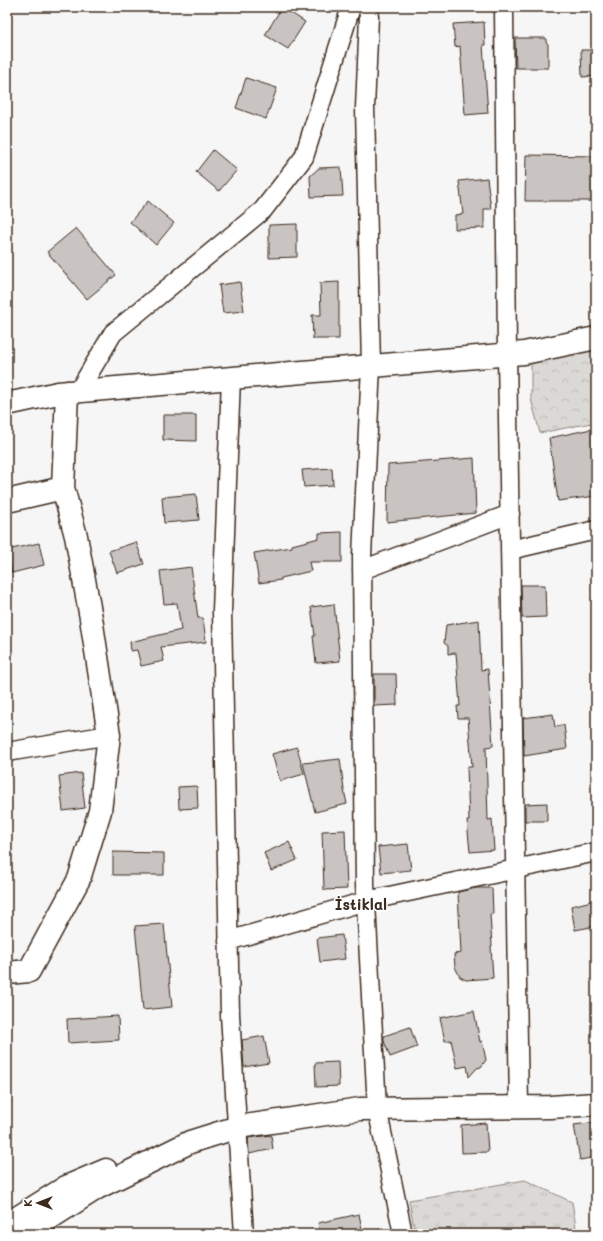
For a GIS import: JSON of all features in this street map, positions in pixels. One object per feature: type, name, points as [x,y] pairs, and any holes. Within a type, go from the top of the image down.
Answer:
[{"type":"street","points":[[7,973],[29,971],[79,879],[100,811],[109,735],[91,618],[76,536],[63,488],[68,392],[113,333],[263,210],[304,157],[351,7]]},
{"type":"street","points":[[368,7],[369,17],[365,108],[371,366],[362,570],[366,901],[377,1108],[403,1234]]},
{"type":"street","points":[[504,7],[507,354],[519,1107]]},
{"type":"street","points":[[7,404],[68,392],[524,353],[596,338]]},
{"type":"street","points":[[231,378],[222,611],[230,1014],[244,1234]]},
{"type":"street","points":[[7,387],[68,392]]},
{"type":"street","points":[[7,501],[63,488]]},
{"type":"street","points":[[362,570],[510,514]]},
{"type":"street","points":[[510,550],[596,530]]},
{"type":"street","points":[[7,752],[109,735]]},
{"type":"street","points":[[228,941],[366,901],[596,852]]},
{"type":"street","points":[[7,1224],[66,1187],[237,1121],[377,1108],[550,1107],[596,1104]]},
{"type":"street","points":[[25,1234],[97,1188],[190,1142],[237,1121]]},
{"type":"green space","points":[[596,348],[596,422],[540,433],[531,399],[531,363]]},
{"type":"green space","points":[[525,1180],[572,1202],[577,1234],[415,1234],[409,1200]]},
{"type":"building","points":[[282,7],[305,22],[288,49],[265,35]]},
{"type":"building","points":[[484,22],[485,45],[483,45],[488,113],[465,115],[460,46],[455,47],[453,24]]},
{"type":"building","points":[[515,38],[546,38],[546,42],[548,44],[548,68],[516,68]]},
{"type":"building","points":[[581,50],[596,50],[596,76],[582,77]]},
{"type":"building","points":[[246,78],[277,88],[266,119],[236,108]]},
{"type":"building","points":[[213,150],[237,170],[219,191],[196,172]]},
{"type":"building","points":[[526,155],[596,156],[596,201],[525,201]]},
{"type":"building","points":[[341,167],[343,196],[311,197],[310,176],[319,168]]},
{"type":"building","points":[[487,178],[491,209],[484,209],[484,228],[455,229],[455,215],[463,214],[459,181]]},
{"type":"building","points":[[148,201],[174,223],[156,245],[130,222]]},
{"type":"building","points":[[297,224],[297,257],[269,258],[269,225]]},
{"type":"building","points":[[76,228],[116,275],[87,299],[47,252]]},
{"type":"building","points":[[240,282],[244,311],[223,313],[219,285]]},
{"type":"building","points":[[339,282],[339,339],[313,339],[312,315],[321,315],[320,283]]},
{"type":"building","points":[[163,415],[196,415],[196,441],[163,440]]},
{"type":"building","points":[[596,428],[596,496],[558,501],[549,438]]},
{"type":"building","points":[[474,458],[476,513],[387,522],[388,465]]},
{"type":"building","points":[[332,468],[333,485],[304,487],[302,470]]},
{"type":"building","points":[[196,494],[199,520],[164,523],[162,497]]},
{"type":"building","points":[[342,532],[342,562],[309,562],[311,571],[281,578],[281,580],[259,583],[254,553],[292,547],[292,545],[319,538],[319,533]]},
{"type":"building","points":[[136,542],[144,564],[117,573],[109,551]]},
{"type":"building","points":[[39,543],[44,565],[12,573],[7,550]]},
{"type":"building","points":[[191,567],[198,618],[203,618],[206,642],[161,647],[164,661],[141,666],[137,650],[131,651],[130,642],[181,630],[177,603],[164,604],[160,571]]},
{"type":"building","points":[[521,585],[545,585],[546,617],[522,618]]},
{"type":"building","points":[[334,604],[340,661],[316,663],[313,636],[315,636],[311,607]]},
{"type":"building","points":[[479,620],[481,670],[488,669],[493,746],[486,747],[488,820],[492,819],[494,850],[470,852],[467,821],[469,821],[467,767],[472,767],[468,718],[458,718],[457,706],[460,706],[456,653],[448,654],[448,646],[444,643],[446,625]]},
{"type":"building","points":[[374,674],[396,674],[397,705],[374,706]]},
{"type":"building","points":[[553,714],[555,727],[564,725],[567,749],[524,756],[523,718]]},
{"type":"building","points":[[297,747],[304,774],[280,781],[272,754]]},
{"type":"building","points":[[340,759],[347,804],[315,812],[303,763]]},
{"type":"building","points":[[81,773],[85,808],[63,811],[59,776]]},
{"type":"building","points":[[197,786],[198,808],[179,809],[178,787]]},
{"type":"building","points":[[547,803],[547,821],[525,821],[525,804]]},
{"type":"building","points":[[345,830],[347,889],[324,890],[322,831]]},
{"type":"building","points":[[289,842],[297,860],[271,871],[264,853]]},
{"type":"building","points":[[408,844],[411,870],[381,873],[378,847]]},
{"type":"building","points":[[113,852],[164,853],[164,875],[113,875]]},
{"type":"building","points":[[476,888],[492,888],[493,914],[490,914],[493,978],[466,980],[460,977],[455,967],[454,954],[461,953],[458,892]]},
{"type":"building","points":[[596,900],[596,926],[575,930],[571,906]]},
{"type":"building","points":[[164,924],[172,1007],[143,1010],[135,926]]},
{"type":"building","points":[[342,935],[345,959],[320,962],[317,938]]},
{"type":"building","points":[[474,1011],[480,1042],[482,1041],[486,1060],[481,1067],[477,1068],[469,1077],[467,1066],[457,1068],[451,1040],[445,1041],[440,1018]]},
{"type":"building","points":[[118,1016],[119,1040],[68,1043],[67,1019]]},
{"type":"building","points":[[410,1027],[417,1047],[390,1057],[384,1041],[384,1036]]},
{"type":"building","points":[[264,1036],[269,1063],[244,1067],[242,1040]]},
{"type":"building","points":[[338,1062],[339,1086],[316,1087],[315,1063]]},
{"type":"building","points":[[596,1122],[596,1157],[580,1160],[574,1125]]},
{"type":"building","points":[[486,1123],[488,1152],[462,1153],[461,1125]]},
{"type":"building","points":[[271,1135],[273,1149],[249,1154],[248,1138]]},
{"type":"building","points":[[359,1214],[363,1234],[320,1234],[318,1223]]},
{"type":"district","name":"İstiklal","points":[[361,905]]}]
